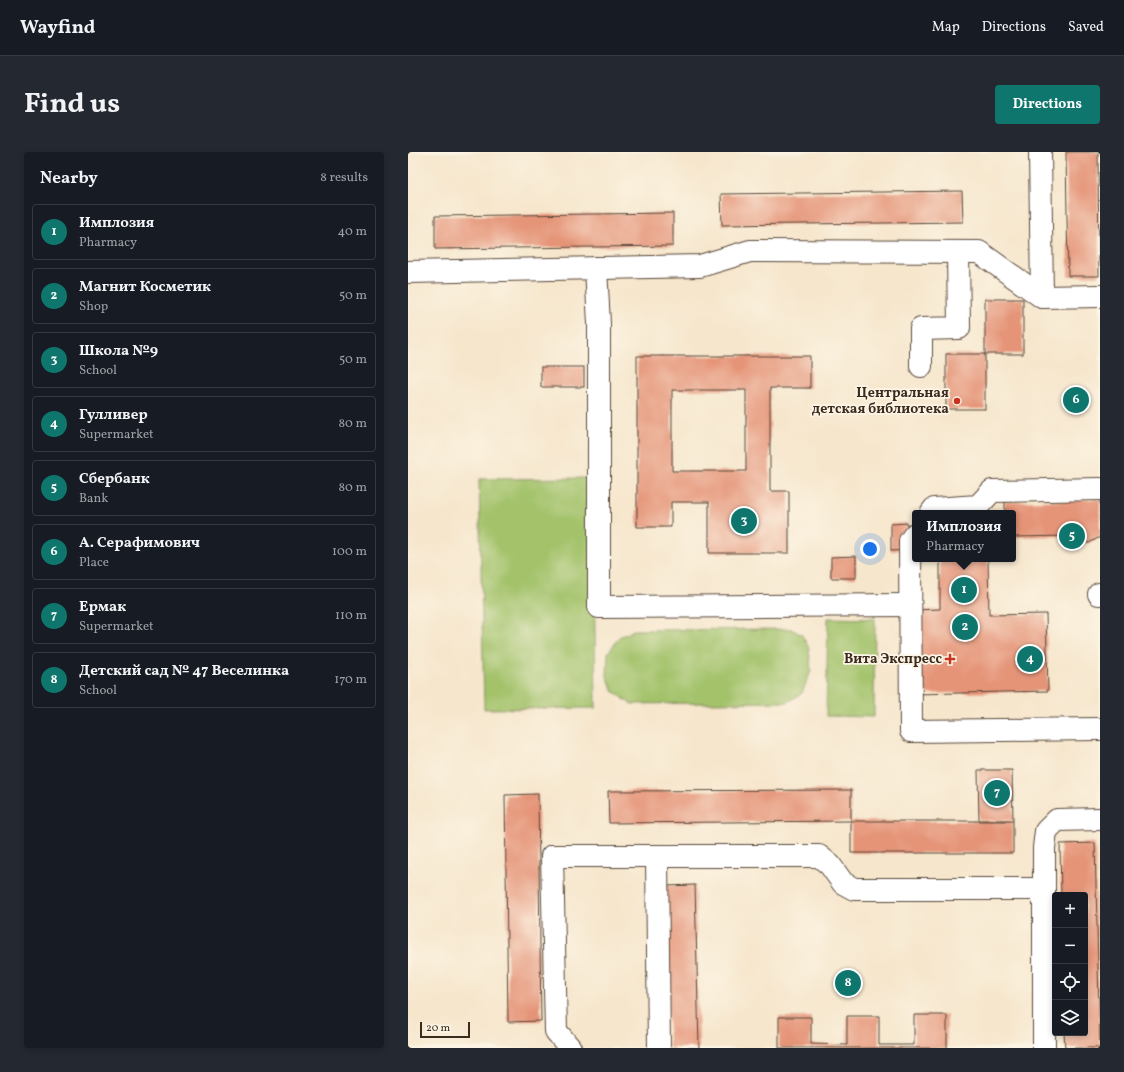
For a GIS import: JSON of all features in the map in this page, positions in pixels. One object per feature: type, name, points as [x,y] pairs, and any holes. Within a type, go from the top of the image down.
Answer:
[{"type":"lane","points":[[1040,152],[1042,297]]},
{"type":"lane","points":[[408,272],[700,266],[750,251],[979,252],[1042,297],[1100,296]]},
{"type":"lane","points":[[921,366],[921,329],[958,328],[958,252]]},
{"type":"lane","points":[[596,268],[598,324],[599,607],[910,605]]},
{"type":"lane","points":[[933,510],[978,506],[992,491],[1100,489]]},
{"type":"lane","points":[[912,538],[910,541],[911,731],[1100,729]]},
{"type":"lane","points":[[1044,1048],[1044,848],[1046,832],[1057,820],[1100,820]]},
{"type":"lane","points":[[570,1048],[556,1031],[552,856],[819,856],[830,864],[844,883],[854,889],[1044,889]]},
{"type":"lane","points":[[657,856],[659,1048]]},
{"type":"green space","points":[[593,478],[596,708],[484,709],[479,479]]},
{"type":"green space","points":[[828,618],[875,619],[874,717],[826,716]]},
{"type":"green space","points":[[791,629],[802,635],[809,648],[811,671],[802,693],[788,702],[631,704],[613,691],[607,676],[608,653],[619,637],[634,630]]},
{"type":"building","points":[[1066,152],[1098,152],[1099,276],[1068,276]]},
{"type":"building","points":[[962,191],[963,222],[722,225],[721,194]]},
{"type":"building","points":[[673,213],[673,246],[435,249],[435,216]]},
{"type":"building","points":[[985,299],[1023,299],[1023,354],[985,354]]},
{"type":"building","points":[[946,354],[985,354],[985,409],[946,409]]},
{"type":"building","points":[[637,356],[810,356],[810,388],[770,388],[770,491],[789,491],[789,553],[709,553],[709,502],[671,502],[671,527],[637,527]],"holes":[[[672,390],[746,390],[746,471],[672,471]]]},
{"type":"building","points":[[541,367],[584,367],[584,387],[541,387]]},
{"type":"building","points":[[1100,499],[1100,537],[1089,543],[1070,543],[1070,536],[1016,537],[1016,510],[1005,510],[1005,502]]},
{"type":"building","points":[[907,523],[907,550],[891,551],[891,524]]},
{"type":"building","points":[[856,556],[856,578],[831,578],[831,557]]},
{"type":"building","points":[[940,562],[988,562],[989,615],[1046,614],[1048,691],[916,694],[915,610],[940,609]]},
{"type":"building","points":[[978,770],[1012,770],[1013,820],[979,820]]},
{"type":"building","points":[[851,790],[851,821],[609,823],[608,791]]},
{"type":"building","points":[[538,794],[541,1021],[508,1022],[505,795]]},
{"type":"building","points":[[851,821],[1013,821],[1013,853],[851,853]]},
{"type":"building","points":[[1095,843],[1100,1048],[1065,1048],[1064,1036],[1088,1036],[1088,892],[1061,892],[1060,844]]},
{"type":"building","points":[[695,885],[699,1048],[669,1048],[665,886]]},
{"type":"building","points":[[914,1015],[947,1015],[947,1048],[779,1048],[779,1017],[811,1017],[811,1044],[847,1045],[847,1016],[879,1016],[879,1045],[914,1045]]},
{"type":"place","name":"А. Серафимович","points":[[1076,400]]},
{"type":"place","name":"Центральная детская библиотека","points":[[957,401]]},
{"type":"place","name":"Школа №9","points":[[744,521]]},
{"type":"place","name":"Сбербанк","points":[[1072,536]]},
{"type":"place","name":"Имплозия","points":[[964,590]]},
{"type":"place","name":"Магнит Косметик","points":[[965,627]]},
{"type":"place","name":"Вита Экспресс","points":[[950,659]]},
{"type":"place","name":"Гулливер","points":[[1030,659]]},
{"type":"place","name":"Ермак","points":[[997,793]]},
{"type":"place","name":"Детский сад № 47 Веселинка","points":[[848,983]]}]
